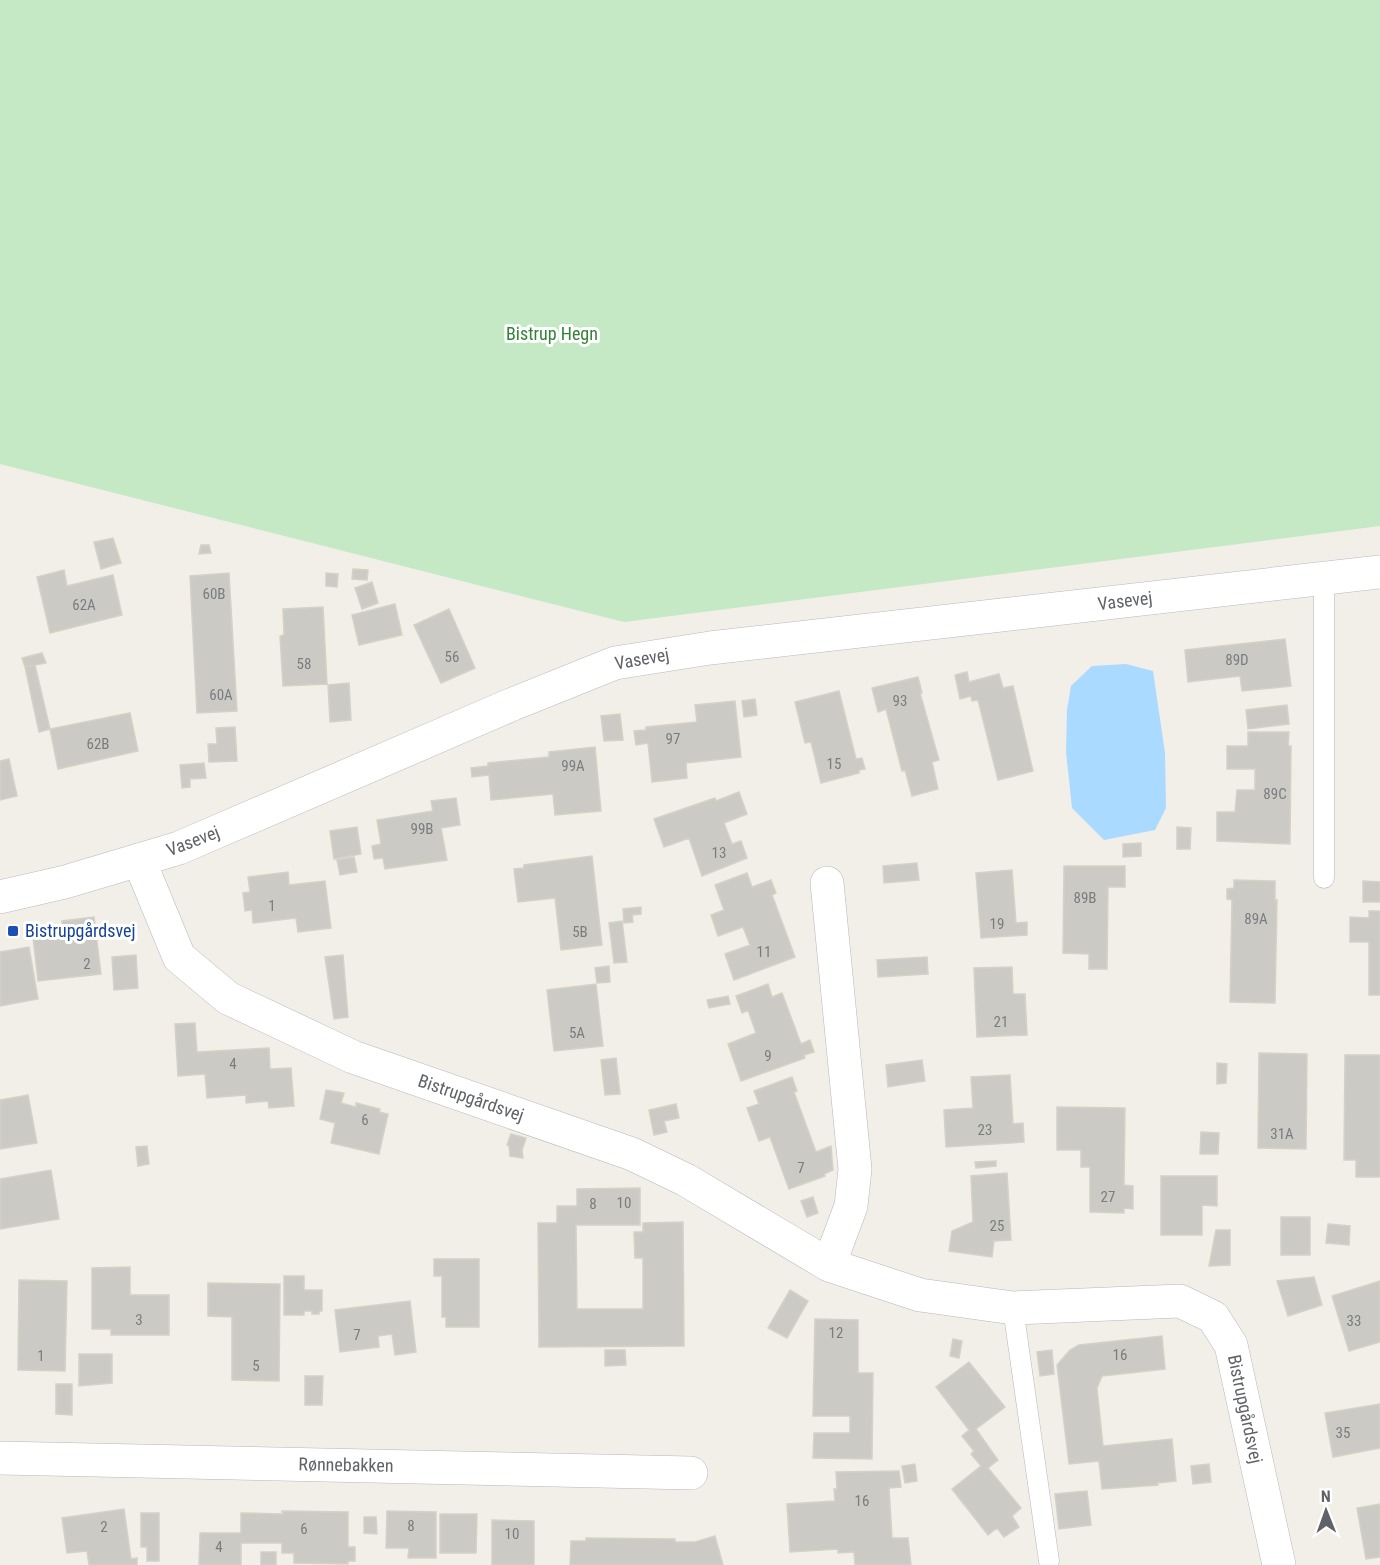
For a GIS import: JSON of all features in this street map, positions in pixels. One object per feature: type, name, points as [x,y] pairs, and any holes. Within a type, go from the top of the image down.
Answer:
[{"type":"street","name":"Vasevej","points":[[0,897],[65,882],[179,848],[513,704],[615,663],[710,648],[1380,572]]},
{"type":"street","name":"Bistrupgårdsvej","points":[[139,860],[179,957],[228,998],[353,1058],[633,1154],[686,1180],[828,1265],[920,1295],[1013,1308],[1180,1300],[1213,1317],[1231,1345],[1279,1565]]},
{"type":"street","points":[[827,883],[855,1169],[851,1206],[828,1265]]},
{"type":"street","name":"Rønnebakken","points":[[0,1458],[691,1473]]},
{"type":"lane","points":[[1324,578],[1324,878]]},
{"type":"lane","points":[[1013,1308],[1049,1562]]},
{"type":"green space","name":"Bistrup Hegn","points":[[0,0],[1380,0],[1380,526],[624,622],[0,464]]},
{"type":"water","points":[[1126,664],[1153,671],[1165,753],[1166,808],[1155,830],[1104,840],[1072,808],[1066,752],[1067,710],[1071,686],[1092,666]]},
{"type":"building","points":[[113,538],[121,563],[101,569],[94,542]]},
{"type":"building","points":[[201,545],[209,545],[211,553],[199,554]]},
{"type":"building","points":[[353,569],[368,570],[367,580],[352,579]]},
{"type":"building","points":[[64,570],[67,586],[113,575],[122,615],[50,633],[37,577]]},
{"type":"building","points":[[229,573],[237,711],[197,713],[190,576]]},
{"type":"building","points":[[326,573],[338,574],[337,587],[326,586]]},
{"type":"building","points":[[372,582],[378,603],[362,609],[355,588]]},
{"type":"building","points":[[395,604],[402,635],[359,645],[352,615]]},
{"type":"building","points":[[323,607],[327,684],[283,686],[280,636],[284,635],[283,609]]},
{"type":"building","points":[[449,609],[475,668],[441,683],[414,625]]},
{"type":"building","points":[[1285,639],[1291,686],[1242,691],[1240,676],[1188,682],[1185,650]]},
{"type":"building","points":[[42,653],[46,663],[25,667],[22,658]]},
{"type":"building","points":[[35,665],[50,729],[39,732],[25,667]]},
{"type":"building","points":[[967,672],[969,682],[999,674],[1003,688],[1013,686],[1033,771],[998,780],[978,700],[972,701],[971,696],[960,699],[955,675]]},
{"type":"building","points":[[918,677],[922,693],[920,693],[939,760],[932,762],[938,789],[912,796],[905,770],[902,771],[886,709],[878,712],[872,688]]},
{"type":"building","points":[[349,683],[351,720],[330,722],[328,685]]},
{"type":"building","points":[[839,691],[856,759],[862,758],[865,769],[859,770],[859,773],[821,783],[811,742],[805,743],[795,702]]},
{"type":"building","points":[[755,699],[757,715],[744,717],[742,701]]},
{"type":"building","points":[[735,701],[741,757],[686,763],[687,778],[652,782],[648,743],[636,745],[634,731],[646,730],[646,727],[697,722],[695,705]]},
{"type":"building","points":[[1287,705],[1289,724],[1248,729],[1246,710]]},
{"type":"building","points":[[130,713],[138,751],[58,769],[50,729]]},
{"type":"building","points":[[620,714],[623,740],[604,741],[601,716]]},
{"type":"building","points":[[235,727],[237,761],[209,762],[208,744],[217,744],[216,728]]},
{"type":"building","points":[[1248,732],[1289,732],[1288,746],[1291,746],[1290,844],[1217,841],[1217,812],[1235,812],[1237,790],[1255,790],[1255,769],[1227,769],[1227,746],[1248,746]]},
{"type":"building","points":[[595,747],[601,811],[555,815],[553,794],[491,800],[489,775],[472,777],[471,768],[488,766],[488,763],[549,757],[549,752]]},
{"type":"building","points":[[9,759],[17,796],[0,800],[0,761]]},
{"type":"building","points":[[204,763],[206,778],[190,779],[190,787],[182,788],[180,765]]},
{"type":"building","points":[[739,792],[747,814],[724,823],[732,844],[741,841],[747,858],[702,876],[689,838],[664,847],[654,819]]},
{"type":"building","points":[[456,798],[460,825],[441,828],[447,860],[385,869],[383,858],[374,859],[372,846],[381,844],[377,820],[433,811],[431,801]]},
{"type":"building","points":[[357,827],[361,854],[334,859],[330,831]]},
{"type":"building","points":[[1177,827],[1191,828],[1190,849],[1177,849]]},
{"type":"building","points":[[1141,843],[1141,856],[1123,857],[1123,844]]},
{"type":"building","points":[[592,856],[602,945],[561,950],[555,898],[518,902],[514,869],[524,868],[524,865]]},
{"type":"building","points":[[354,857],[357,872],[340,875],[337,860]]},
{"type":"building","points":[[917,863],[919,880],[884,883],[883,866]]},
{"type":"building","points":[[1064,866],[1125,866],[1125,887],[1108,887],[1107,969],[1089,969],[1089,954],[1063,953]]},
{"type":"building","points":[[1012,870],[1016,923],[1027,922],[1027,935],[981,938],[976,873]]},
{"type":"building","points":[[288,872],[289,885],[325,881],[331,928],[298,932],[296,918],[253,923],[252,910],[245,911],[243,893],[250,892],[248,877]]},
{"type":"building","points":[[747,873],[752,887],[771,880],[776,893],[772,895],[795,957],[734,980],[725,954],[750,945],[743,927],[718,936],[711,915],[724,910],[715,885]]},
{"type":"building","points":[[1234,880],[1275,881],[1275,901],[1277,900],[1275,1003],[1230,1002],[1232,900],[1227,899],[1227,889],[1234,888]]},
{"type":"building","points":[[1363,881],[1380,882],[1380,902],[1363,902]]},
{"type":"building","points":[[641,907],[641,914],[632,915],[633,922],[624,923],[623,909]]},
{"type":"building","points":[[1369,911],[1380,911],[1380,995],[1369,995],[1369,942],[1350,942],[1350,917],[1369,918]]},
{"type":"building","points":[[94,917],[101,974],[38,981],[33,937],[63,934],[62,921]]},
{"type":"building","points":[[622,921],[627,962],[614,963],[609,923]]},
{"type":"building","points":[[29,947],[38,999],[0,1006],[0,952]]},
{"type":"building","points":[[136,955],[138,988],[114,990],[112,957]]},
{"type":"building","points":[[343,955],[348,1017],[334,1019],[325,957]]},
{"type":"building","points":[[927,957],[928,974],[878,977],[877,960]]},
{"type":"building","points":[[609,966],[610,982],[597,983],[595,968]]},
{"type":"building","points":[[1012,967],[1013,994],[1025,994],[1027,1035],[977,1037],[974,968]]},
{"type":"building","points":[[596,984],[603,1046],[554,1051],[547,990]]},
{"type":"building","points":[[768,984],[772,997],[782,993],[801,1044],[810,1040],[814,1052],[804,1055],[805,1058],[741,1081],[728,1044],[756,1033],[748,1010],[742,1013],[736,996]]},
{"type":"building","points":[[728,996],[730,1004],[709,1008],[707,1000]]},
{"type":"building","points":[[195,1023],[197,1052],[269,1048],[270,1069],[291,1068],[294,1106],[269,1108],[268,1101],[246,1103],[246,1095],[207,1098],[205,1074],[178,1076],[175,1024]]},
{"type":"building","points":[[1259,1053],[1307,1054],[1306,1149],[1258,1148]]},
{"type":"building","points":[[1345,1055],[1380,1055],[1380,1177],[1356,1177],[1356,1160],[1344,1160]]},
{"type":"building","points":[[616,1058],[620,1094],[605,1095],[601,1060]]},
{"type":"building","points":[[922,1060],[925,1081],[888,1087],[886,1065]]},
{"type":"building","points":[[1217,1063],[1227,1064],[1226,1083],[1217,1084]]},
{"type":"building","points":[[1010,1075],[1013,1124],[1023,1123],[1024,1142],[946,1147],[944,1110],[973,1108],[971,1077]]},
{"type":"building","points":[[792,1077],[797,1091],[794,1092],[816,1152],[831,1146],[833,1170],[824,1174],[825,1176],[789,1189],[770,1137],[759,1141],[747,1108],[759,1104],[754,1091]]},
{"type":"building","points":[[326,1090],[344,1093],[341,1103],[356,1107],[356,1103],[380,1109],[379,1112],[388,1114],[379,1154],[331,1143],[335,1123],[320,1119]]},
{"type":"building","points":[[28,1095],[37,1143],[0,1149],[0,1100]]},
{"type":"building","points":[[676,1104],[679,1118],[664,1121],[667,1132],[654,1135],[649,1110]]},
{"type":"building","points":[[1057,1107],[1125,1108],[1124,1185],[1133,1186],[1133,1209],[1124,1208],[1124,1213],[1090,1212],[1090,1167],[1081,1167],[1081,1150],[1057,1150]]},
{"type":"building","points":[[1201,1132],[1219,1133],[1218,1154],[1200,1154]]},
{"type":"building","points":[[511,1134],[526,1138],[522,1150],[523,1158],[510,1156],[507,1145]]},
{"type":"building","points":[[147,1146],[149,1164],[138,1166],[136,1147]]},
{"type":"building","points":[[996,1161],[996,1166],[976,1168],[975,1162]]},
{"type":"building","points":[[51,1170],[59,1219],[0,1229],[0,1179]]},
{"type":"building","points":[[1007,1173],[1011,1240],[994,1241],[992,1257],[949,1251],[952,1231],[973,1222],[971,1176]]},
{"type":"building","points":[[1161,1176],[1217,1176],[1217,1206],[1202,1205],[1202,1235],[1161,1235]]},
{"type":"building","points":[[640,1188],[640,1225],[576,1225],[577,1309],[643,1309],[643,1258],[635,1258],[634,1232],[643,1232],[643,1223],[683,1222],[684,1346],[539,1347],[538,1223],[557,1223],[557,1206],[577,1206],[577,1189]]},
{"type":"building","points":[[813,1197],[818,1213],[807,1217],[801,1201]]},
{"type":"building","points":[[1281,1217],[1310,1217],[1310,1255],[1281,1255]]},
{"type":"building","points":[[1328,1224],[1350,1226],[1349,1245],[1326,1243]]},
{"type":"building","points":[[1216,1230],[1230,1230],[1230,1265],[1209,1266]]},
{"type":"building","points":[[434,1259],[479,1259],[479,1327],[446,1327],[446,1317],[442,1317],[442,1276],[434,1276]]},
{"type":"building","points":[[130,1267],[130,1295],[169,1295],[169,1335],[111,1335],[111,1329],[92,1329],[92,1268]]},
{"type":"building","points":[[284,1276],[304,1276],[304,1290],[322,1290],[322,1311],[319,1311],[319,1314],[304,1311],[304,1315],[284,1315]]},
{"type":"building","points":[[1314,1277],[1322,1305],[1288,1316],[1277,1281]]},
{"type":"building","points":[[19,1280],[67,1281],[65,1371],[18,1370]]},
{"type":"building","points":[[1380,1281],[1380,1342],[1349,1351],[1332,1296]]},
{"type":"building","points":[[208,1283],[280,1284],[279,1381],[232,1380],[232,1317],[208,1316]]},
{"type":"building","points":[[790,1290],[808,1301],[787,1338],[768,1328]]},
{"type":"building","points":[[410,1301],[416,1352],[395,1355],[392,1334],[378,1336],[379,1347],[340,1352],[335,1310]]},
{"type":"building","points":[[815,1319],[858,1320],[858,1373],[873,1373],[872,1459],[813,1458],[814,1433],[850,1433],[850,1416],[813,1416]]},
{"type":"building","points":[[1162,1336],[1165,1369],[1102,1376],[1097,1388],[1103,1446],[1172,1439],[1176,1481],[1157,1483],[1158,1485],[1102,1489],[1099,1461],[1069,1464],[1057,1365],[1070,1350],[1079,1345]]},
{"type":"building","points":[[953,1339],[962,1341],[959,1358],[950,1356]]},
{"type":"building","points":[[605,1350],[625,1350],[626,1365],[605,1366]]},
{"type":"building","points":[[1052,1350],[1054,1374],[1040,1376],[1037,1352]]},
{"type":"building","points":[[79,1354],[112,1354],[112,1383],[79,1386]]},
{"type":"building","points":[[969,1362],[1005,1407],[976,1429],[998,1460],[988,1468],[1021,1508],[1012,1516],[1019,1527],[1004,1537],[997,1528],[988,1535],[952,1489],[981,1466],[971,1454],[974,1451],[962,1436],[969,1430],[936,1387]]},
{"type":"building","points":[[305,1376],[323,1376],[322,1405],[305,1405]]},
{"type":"building","points":[[56,1384],[72,1384],[72,1415],[56,1414]]},
{"type":"building","points":[[1380,1404],[1380,1448],[1333,1457],[1325,1413]]},
{"type":"building","points":[[915,1464],[917,1481],[905,1483],[902,1466]]},
{"type":"building","points":[[1209,1464],[1211,1482],[1193,1484],[1191,1466]]},
{"type":"building","points":[[899,1471],[901,1487],[889,1488],[892,1538],[908,1538],[911,1565],[855,1565],[854,1552],[838,1553],[838,1549],[790,1552],[787,1504],[835,1501],[836,1472]]},
{"type":"building","points":[[1087,1491],[1091,1525],[1059,1529],[1055,1494]]},
{"type":"building","points":[[1380,1504],[1380,1557],[1366,1559],[1357,1508]]},
{"type":"building","points":[[124,1509],[131,1559],[137,1558],[137,1565],[89,1565],[87,1551],[67,1553],[62,1518]]},
{"type":"building","points":[[282,1511],[348,1512],[348,1547],[355,1547],[355,1561],[348,1561],[348,1564],[294,1563],[294,1553],[282,1553],[282,1543],[241,1543],[241,1565],[199,1565],[200,1533],[241,1533],[241,1513],[283,1514]]},
{"type":"building","points":[[387,1511],[436,1512],[436,1558],[408,1558],[409,1548],[386,1548]]},
{"type":"building","points":[[141,1513],[159,1513],[159,1561],[147,1561],[147,1547],[141,1547]]},
{"type":"building","points":[[440,1514],[477,1514],[476,1553],[440,1553]]},
{"type":"building","points":[[364,1517],[376,1517],[377,1534],[364,1533]]},
{"type":"building","points":[[492,1520],[534,1521],[534,1565],[492,1565]]},
{"type":"building","points":[[715,1536],[723,1565],[570,1565],[571,1541],[586,1541],[586,1538],[675,1539],[675,1542],[695,1542]]},
{"type":"building","points":[[261,1552],[276,1552],[276,1565],[261,1565]]},
{"type":"place","name":"Bistrupgårdsvej","points":[[13,931]]}]
